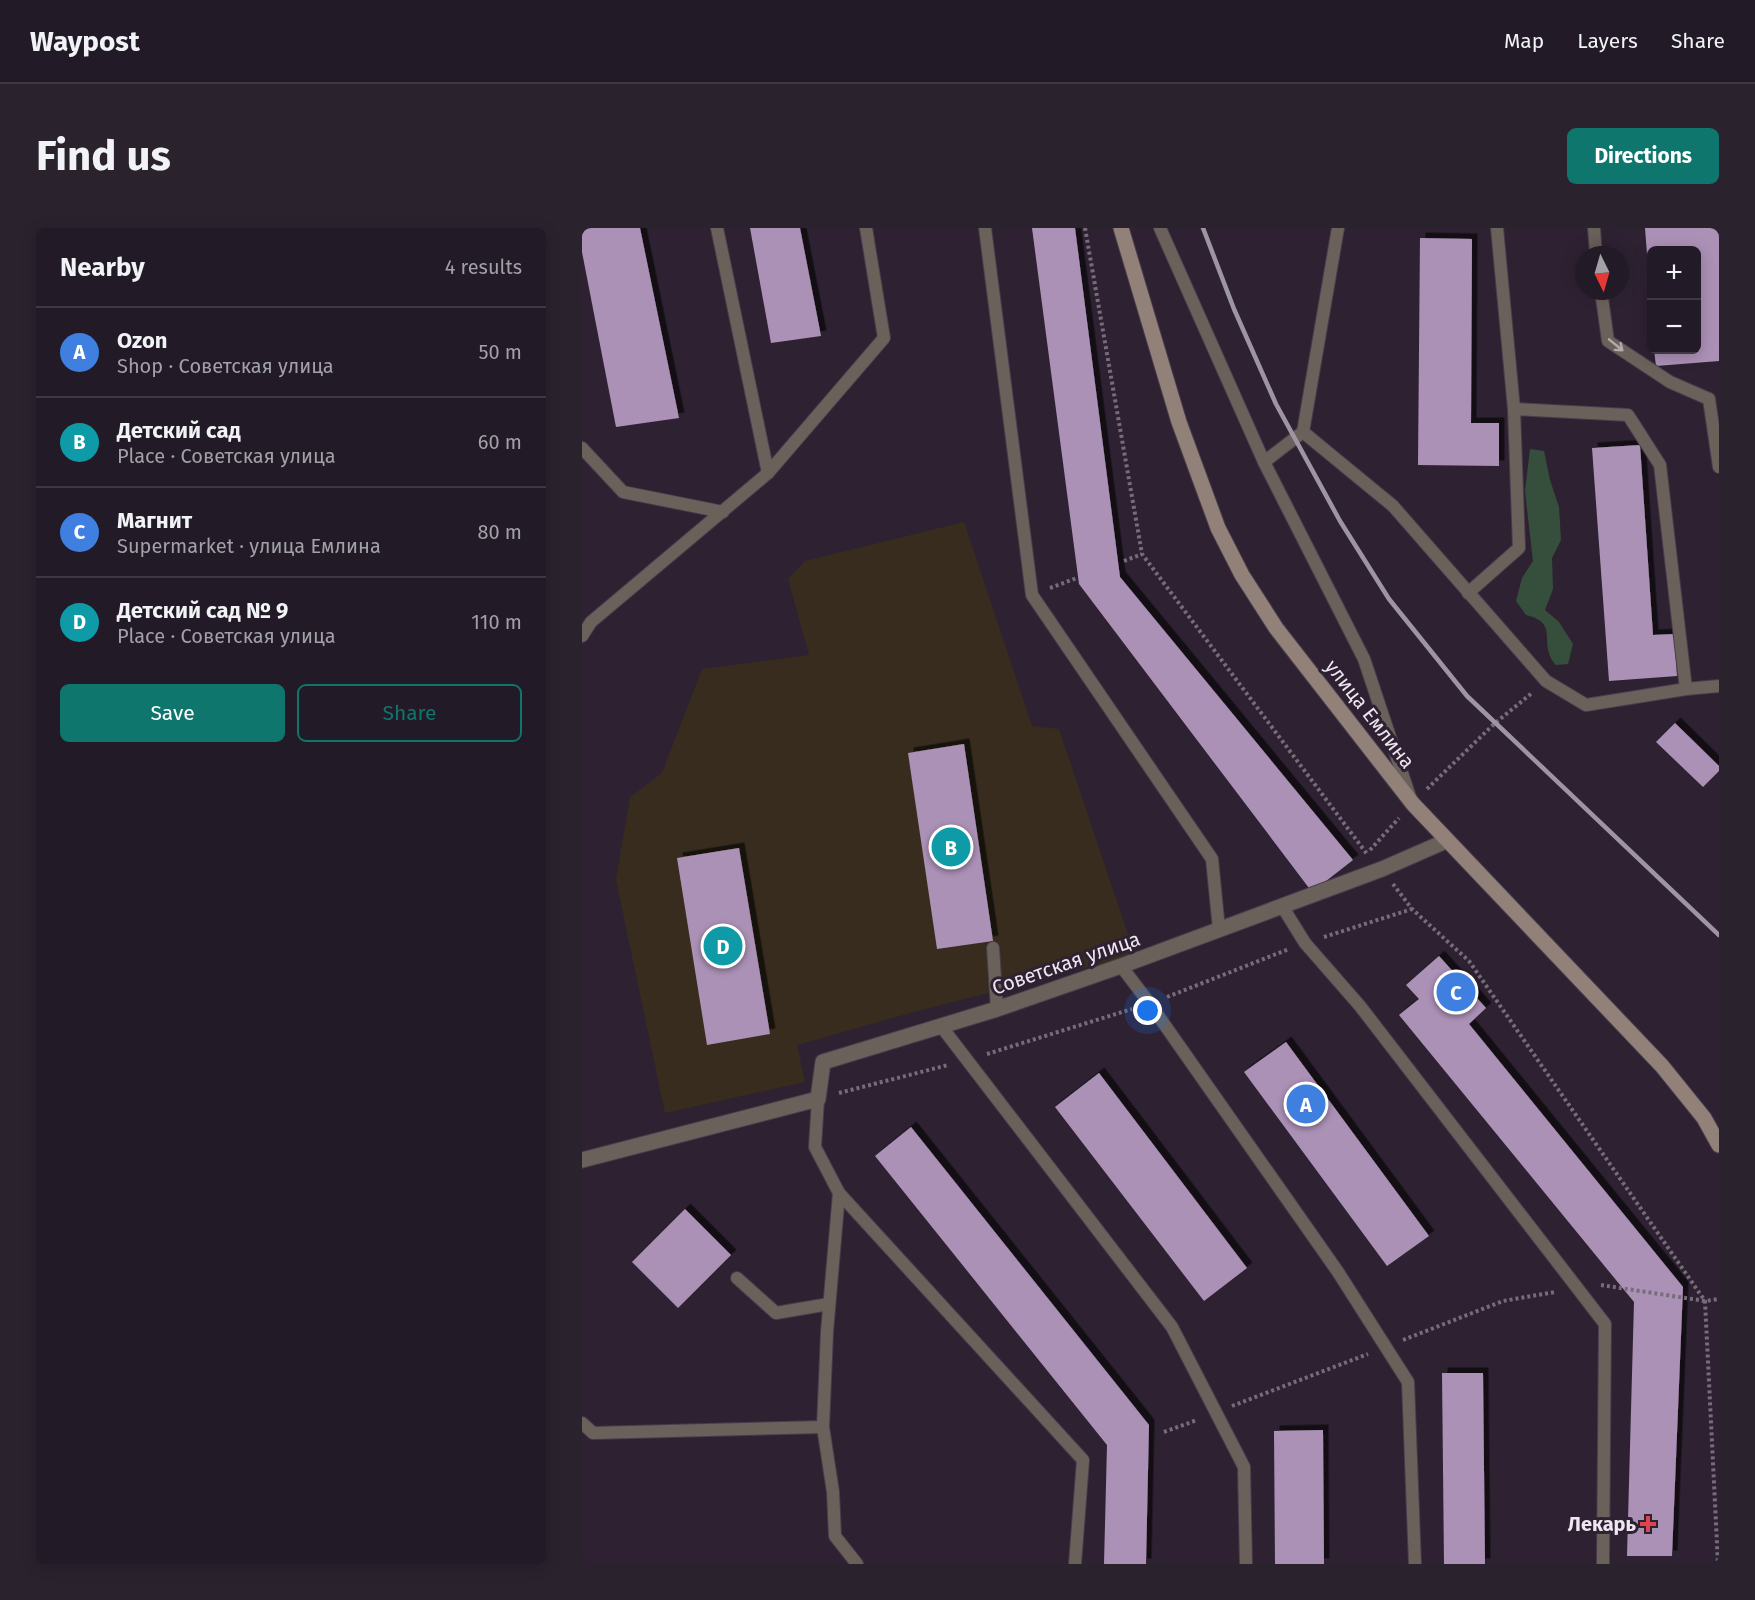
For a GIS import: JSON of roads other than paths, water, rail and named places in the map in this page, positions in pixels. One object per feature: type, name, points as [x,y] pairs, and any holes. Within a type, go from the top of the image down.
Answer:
[{"type":"street","name":"улица Емлина","points":[[1121,228],[1179,422],[1218,528],[1242,575],[1276,628],[1413,804],[1662,1066],[1704,1118],[1719,1145]]},
{"type":"street","name":"Советская улица","points":[[818,1099],[823,1062],[997,1009],[1121,966],[1382,869],[1446,841]]},
{"type":"street","points":[[582,1160],[818,1099]]},
{"type":"lane","points":[[717,228],[768,473]]},
{"type":"lane","points":[[582,636],[587,623],[768,473],[884,338],[866,228]]},
{"type":"lane","points":[[985,228],[1032,595],[1212,859],[1219,929]]},
{"type":"lane","points":[[1160,228],[1264,462],[1364,659],[1413,804]]},
{"type":"lane","points":[[1264,462],[1303,432],[1338,228]]},
{"type":"lane","points":[[1468,593],[1519,548],[1514,410],[1497,228]]},
{"type":"lane","points":[[1594,228],[1595,246]]},
{"type":"lane","points":[[1602,300],[1608,341],[1670,382],[1714,395],[1719,467]]},
{"type":"lane","points":[[1514,410],[1628,416],[1660,465],[1686,688]]},
{"type":"lane","points":[[1303,432],[1393,506],[1546,681],[1586,705],[1686,688],[1719,686]]},
{"type":"lane","points":[[582,448],[623,492],[723,512]]},
{"type":"lane","points":[[1281,906],[1305,943],[1360,1006],[1605,1323],[1603,1564]]},
{"type":"lane","points":[[993,948],[997,1009]]},
{"type":"lane","points":[[1121,966],[1338,1272],[1408,1382],[1414,1564]]},
{"type":"lane","points":[[940,1026],[1172,1326],[1244,1467],[1246,1564]]},
{"type":"lane","name":"Советская улица","points":[[818,1099],[815,1147],[839,1193],[1083,1460],[1075,1564]]},
{"type":"lane","points":[[839,1193],[829,1304],[823,1427],[833,1492],[835,1536],[857,1564]]},
{"type":"lane","points":[[737,1278],[776,1313],[829,1304]]},
{"type":"lane","points":[[582,1423],[592,1432],[823,1427]]},
{"type":"railway","points":[[1203,228],[1234,309],[1276,404],[1340,521],[1389,599],[1467,696],[1719,935]]},
{"type":"place","name":"Детский сад","points":[[951,847]]},
{"type":"place","name":"Детский сад № 9","points":[[723,946]]},
{"type":"place","name":"Магнит","points":[[1456,992]]},
{"type":"place","name":"Ozon","points":[[1306,1104]]},
{"type":"place","name":"Лекарь","points":[[1648,1524]]}]
